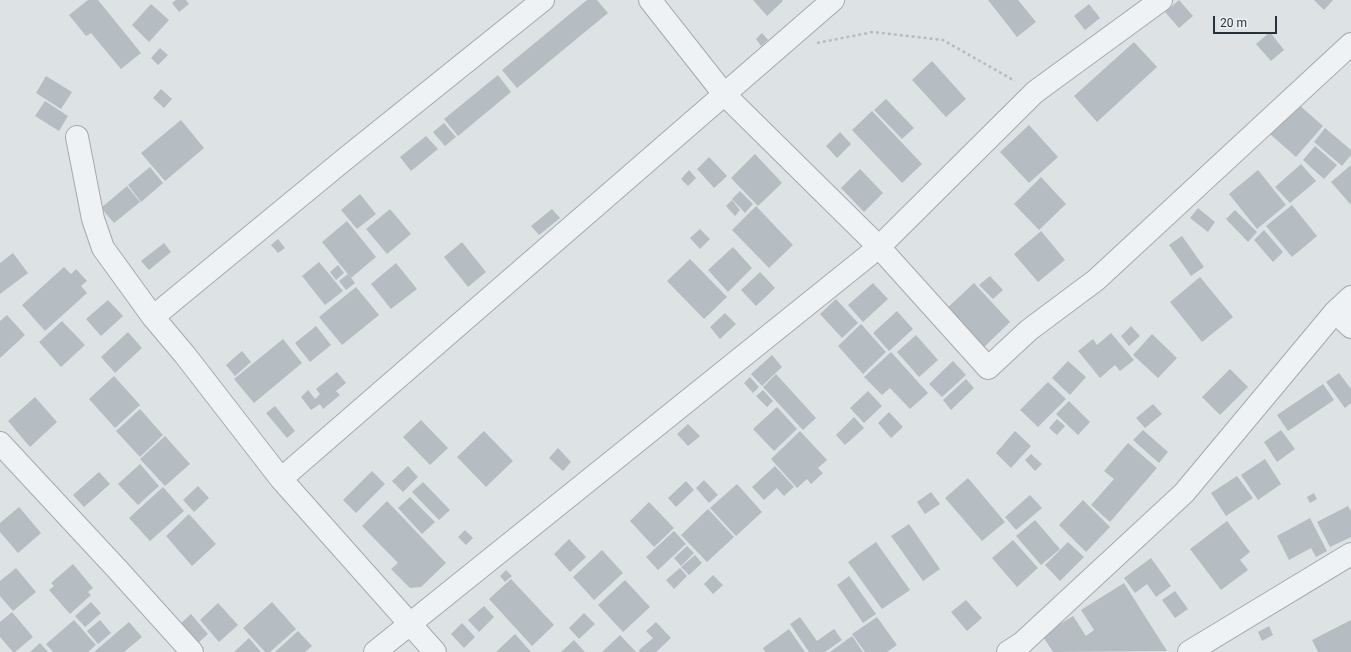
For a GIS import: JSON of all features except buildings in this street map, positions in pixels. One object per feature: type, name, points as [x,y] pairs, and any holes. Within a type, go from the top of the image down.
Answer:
[{"type":"street","points":[[153,317],[345,159],[543,0]]},
{"type":"street","points":[[650,0],[724,94],[879,247],[988,368],[1029,330],[1096,280],[1351,44]]},
{"type":"street","points":[[281,479],[833,0]]},
{"type":"street","points":[[375,652],[879,247],[1035,92],[1161,0]]},
{"type":"street","points":[[77,137],[93,219],[103,248],[153,317],[185,355],[281,479],[435,652]]},
{"type":"street","points":[[1020,649],[1184,493],[1335,312],[1351,297]]},
{"type":"street","points":[[1335,312],[1351,327]]},
{"type":"street","points":[[0,443],[192,652]]},
{"type":"street","points":[[1189,652],[1351,554]]},
{"type":"path","points":[[813,44],[873,32],[943,40],[1035,92]]}]
